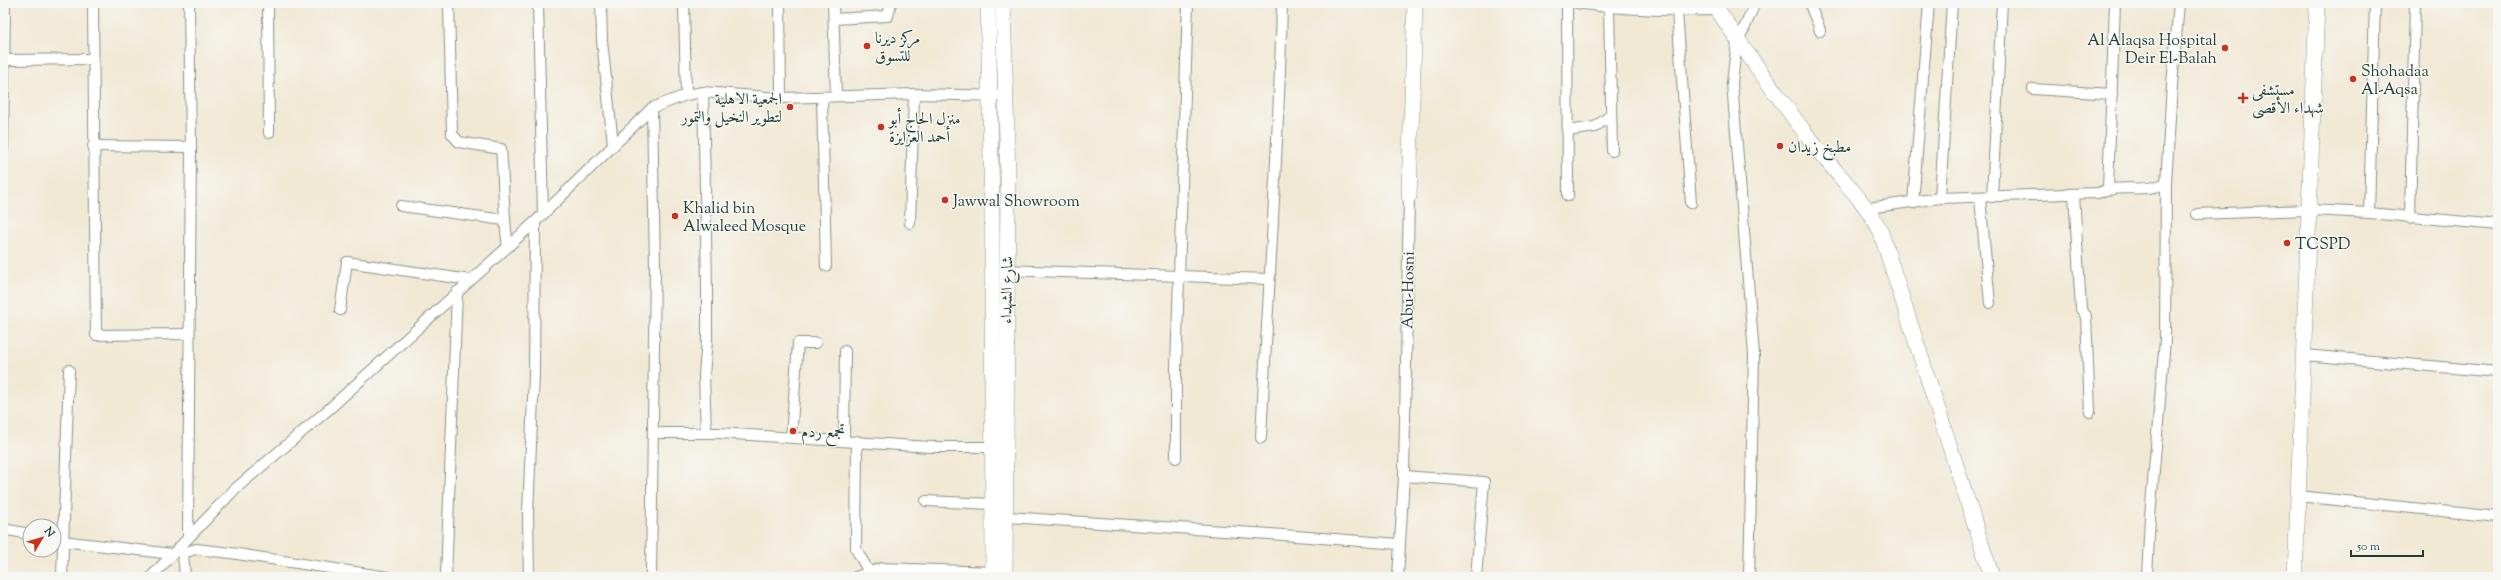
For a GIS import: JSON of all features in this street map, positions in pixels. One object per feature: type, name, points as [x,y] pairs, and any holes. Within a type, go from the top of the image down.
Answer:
[{"type":"street","points":[[3,149],[5,3]]},
{"type":"street","points":[[93,3],[92,59],[96,335],[188,334]]},
{"type":"street","points":[[188,537],[188,334],[191,147],[189,3]]},
{"type":"street","points":[[268,3],[269,133]]},
{"type":"street","points":[[449,3],[452,134],[459,142],[501,149],[505,191],[504,220],[508,247]]},
{"type":"street","points":[[538,3],[543,214]]},
{"type":"street","points":[[601,3],[602,41],[613,144]]},
{"type":"street","points":[[684,3],[686,95]]},
{"type":"street","points":[[780,3],[781,98]]},
{"type":"street","points":[[833,3],[836,96]]},
{"type":"street","points":[[834,19],[888,16],[891,3]]},
{"type":"street","name":"شارع الشهداء","points":[[988,3],[992,218],[999,447],[1006,517],[997,575]]},
{"type":"street","name":"شارع الشهداء","points":[[997,575],[993,504],[999,447],[1008,178],[1003,3]]},
{"type":"street","points":[[1176,458],[1188,3]]},
{"type":"street","points":[[1262,438],[1268,279],[1280,105],[1282,3]]},
{"type":"street","name":"Abu-Hosni","points":[[1398,577],[1404,476],[1409,196],[1415,3]]},
{"type":"street","points":[[1566,3],[1568,196]]},
{"type":"street","points":[[1577,3],[1608,7],[1677,11],[1715,6],[1737,41],[1821,153],[1868,208],[1880,230],[1992,577]]},
{"type":"street","points":[[1749,577],[1754,355],[1732,83],[1737,41],[1755,3]]},
{"type":"street","points":[[1810,3],[1812,12],[1818,21],[1820,32]]},
{"type":"street","points":[[1913,203],[1929,3]]},
{"type":"street","points":[[1940,198],[1952,3]]},
{"type":"street","points":[[1992,197],[2002,3]]},
{"type":"street","points":[[2108,188],[2115,3]]},
{"type":"street","points":[[2147,577],[2150,517],[2165,340],[2166,183],[2179,3]]},
{"type":"street","points":[[2295,577],[2317,3]]},
{"type":"street","points":[[2369,213],[2375,3]]},
{"type":"street","points":[[2410,218],[2415,3]]},
{"type":"street","points":[[1608,7],[1612,152]]},
{"type":"street","points":[[1677,11],[1692,203]]},
{"type":"street","points":[[5,60],[92,59]]},
{"type":"street","points":[[2033,89],[2112,94]]},
{"type":"street","points":[[703,92],[708,340],[704,375],[706,433]]},
{"type":"street","points":[[185,577],[181,550],[188,537],[235,489],[329,410],[508,247],[652,108],[686,95],[703,92],[781,98],[822,98],[836,96],[914,94],[1005,96]]},
{"type":"street","points":[[910,223],[914,94]]},
{"type":"street","points":[[822,98],[826,266]]},
{"type":"street","points":[[651,577],[655,267],[652,108]]},
{"type":"street","points":[[1567,131],[1595,127],[1611,115]]},
{"type":"street","points":[[93,146],[191,147]]},
{"type":"street","points":[[1868,208],[1913,203],[1940,198],[1980,198],[2098,193],[2108,188],[2156,188],[2166,183]]},
{"type":"street","points":[[2074,194],[2081,309],[2086,316],[2090,412]]},
{"type":"street","points":[[1980,198],[1990,303]]},
{"type":"street","points":[[401,206],[504,220]]},
{"type":"street","points":[[2197,214],[2310,210],[2369,213],[2498,225]]},
{"type":"street","points":[[529,577],[528,513],[534,375],[535,222]]},
{"type":"street","points":[[340,310],[347,262],[470,280]]},
{"type":"street","points":[[1006,270],[1268,279]]},
{"type":"street","points":[[446,577],[457,292]]},
{"type":"street","points":[[791,437],[798,343],[816,343]]},
{"type":"street","points":[[844,440],[845,351]]},
{"type":"street","points":[[2304,355],[2498,372]]},
{"type":"street","points":[[59,518],[69,370]]},
{"type":"street","points":[[654,433],[706,433],[791,437],[930,447],[999,447]]},
{"type":"street","points":[[857,441],[856,548],[869,572]]},
{"type":"street","points":[[1404,476],[1484,482],[1476,577]]},
{"type":"street","points":[[2298,496],[2498,517]]},
{"type":"street","points":[[926,501],[993,504]]},
{"type":"street","points":[[1006,517],[1399,544]]},
{"type":"street","points":[[3,529],[22,533]]},
{"type":"street","points":[[62,540],[172,554]]},
{"type":"street","points":[[151,577],[172,554],[181,550],[196,549],[231,553],[326,572],[388,577]]},
{"type":"street","points":[[60,558],[62,577]]},
{"type":"street","points":[[856,577],[882,568],[997,575]]},
{"type":"place","name":"مركز ديرنا للتسوق","points":[[867,46]]},
{"type":"place","name":"Al Alaqsa Hospital Deir El-Balah","points":[[2225,48]]},
{"type":"place","name":"Shohadaa Al-Aqsa","points":[[2353,79]]},
{"type":"place","name":"مستشفى شهداء الأقصى","points":[[2243,98]]},
{"type":"place","name":"الجمعية الاهلية لتطوير النخيل والتمور","points":[[790,107]]},
{"type":"place","name":"منزل الحاج أبو أحمد العزايزة","points":[[881,127]]},
{"type":"place","name":"مطبخ زيدان","points":[[1780,146]]},
{"type":"place","name":"Jawwal Showroom","points":[[945,200]]},
{"type":"place","name":"Khalid bin Alwaleed Mosque","points":[[675,216]]},
{"type":"place","name":"TCSPD","points":[[2287,243]]},
{"type":"place","name":"تجمع ردم","points":[[793,431]]}]
